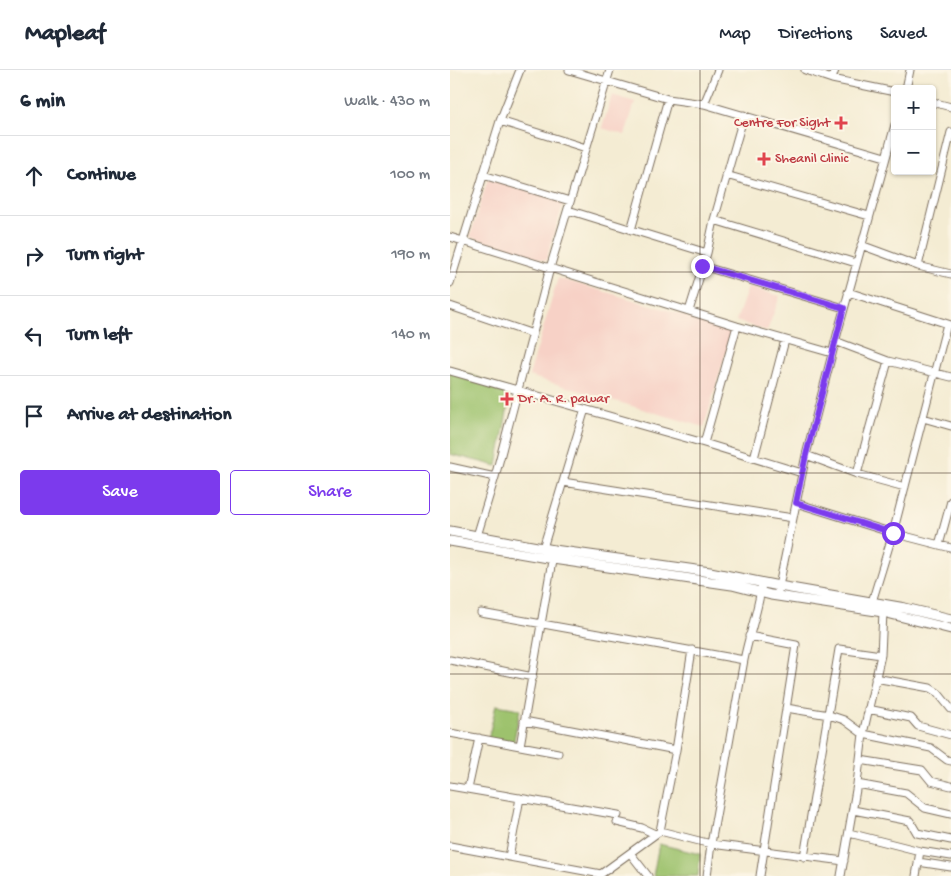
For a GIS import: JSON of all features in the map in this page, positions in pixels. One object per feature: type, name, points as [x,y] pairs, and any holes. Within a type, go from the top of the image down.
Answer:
[{"type":"main road","points":[[450,531],[543,548],[554,554]]},
{"type":"main road","points":[[450,541],[554,554],[732,585],[762,587],[883,612],[951,629]]},
{"type":"main road","points":[[778,591],[872,602],[951,619]]},
{"type":"street","points":[[450,283],[500,121],[520,70]]},
{"type":"street","points":[[569,70],[668,99],[704,104],[744,115],[885,157]]},
{"type":"street","points":[[477,536],[495,477],[550,268],[610,70]]},
{"type":"street","points":[[704,104],[718,70]]},
{"type":"street","points":[[805,70],[832,79],[891,91]]},
{"type":"street","points":[[832,79],[835,70]]},
{"type":"street","points":[[907,85],[910,70]]},
{"type":"street","points":[[631,230],[668,99]]},
{"type":"street","points":[[936,103],[951,107]]},
{"type":"street","points":[[690,311],[744,115]]},
{"type":"street","points":[[500,121],[586,148]]},
{"type":"street","points":[[778,591],[806,455],[848,292],[894,130]]},
{"type":"street","points":[[918,266],[948,165],[951,132]]},
{"type":"street","points":[[483,175],[570,201]]},
{"type":"street","points":[[726,175],[869,216]]},
{"type":"street","points":[[568,210],[706,253]]},
{"type":"street","points":[[714,220],[856,263]]},
{"type":"street","points":[[450,237],[736,326],[832,353]]},
{"type":"street","points":[[861,245],[918,266],[951,274]]},
{"type":"street","points":[[702,266],[844,308]]},
{"type":"street","points":[[848,292],[949,324],[934,373],[893,533],[872,602]]},
{"type":"street","points":[[450,306],[533,334]]},
{"type":"street","points":[[704,442],[736,326]]},
{"type":"street","points":[[754,458],[785,340]]},
{"type":"street","points":[[835,341],[888,361],[951,377]]},
{"type":"street","points":[[857,474],[888,361]]},
{"type":"street","points":[[450,371],[704,442],[802,473]]},
{"type":"street","points":[[543,548],[585,409]]},
{"type":"street","points":[[922,418],[951,426]]},
{"type":"street","points":[[806,455],[857,474],[905,487]]},
{"type":"street","points":[[450,466],[495,477]]},
{"type":"street","points":[[563,482],[793,518]]},
{"type":"street","points":[[939,545],[951,501]]},
{"type":"street","points":[[796,503],[893,533],[951,548]]},
{"type":"street","points":[[520,746],[554,554]]},
{"type":"street","points":[[707,876],[744,660],[762,587]]},
{"type":"street","points":[[841,876],[853,810],[863,734],[881,655],[883,612]]},
{"type":"street","points":[[481,613],[744,660]]},
{"type":"street","points":[[749,636],[796,645],[760,876]]},
{"type":"street","points":[[804,857],[839,649],[881,655]]},
{"type":"street","points":[[450,846],[601,874],[658,833],[676,750],[692,650]]},
{"type":"street","points":[[450,660],[533,677]]},
{"type":"street","points":[[875,678],[930,688],[938,693],[951,709]]},
{"type":"street","points":[[786,708],[844,720],[863,734],[930,748],[951,761]]},
{"type":"street","points":[[868,709],[912,718],[918,726],[951,735]]},
{"type":"street","points":[[524,721],[676,750]]},
{"type":"street","points":[[450,733],[558,753]]},
{"type":"street","points":[[468,789],[479,738]]},
{"type":"street","points":[[860,760],[922,770],[931,781],[951,786]]},
{"type":"street","points":[[857,784],[906,793],[925,808],[951,814]]},
{"type":"street","points":[[450,786],[617,818],[658,833],[711,844],[844,861]]},
{"type":"street","points":[[509,857],[520,798]]},
{"type":"street","points":[[853,810],[910,821],[917,833],[951,840]]},
{"type":"street","points":[[849,833],[920,851],[951,856]]},
{"type":"street","points":[[916,876],[920,851]]},
{"type":"street","points":[[630,853],[648,876]]},
{"type":"street","points":[[918,862],[951,867]]},
{"type":"shaded area","points":[[612,95],[635,102],[625,135],[602,128]]},
{"type":"shaded area","points":[[488,178],[564,201],[546,261],[470,237]]},
{"type":"shaded area","points":[[558,278],[733,329],[704,427],[529,376]]},
{"type":"shaded area","points":[[748,287],[780,296],[767,331],[736,321]]},
{"type":"green space","points":[[450,367],[511,390],[497,466],[450,454]]},
{"type":"green space","points":[[496,705],[520,709],[513,745],[488,740]]},
{"type":"green space","points":[[659,844],[700,854],[698,876],[653,876]]},
{"type":"place","name":"Centre For Sight","points":[[841,123]]},
{"type":"place","name":"Sheanil Clinic","points":[[764,159]]},
{"type":"place","name":"Dr. A. R. pawar","points":[[507,399]]},
{"type":"route","points":[[702,266],[844,308],[806,455],[796,503],[893,533]]}]
